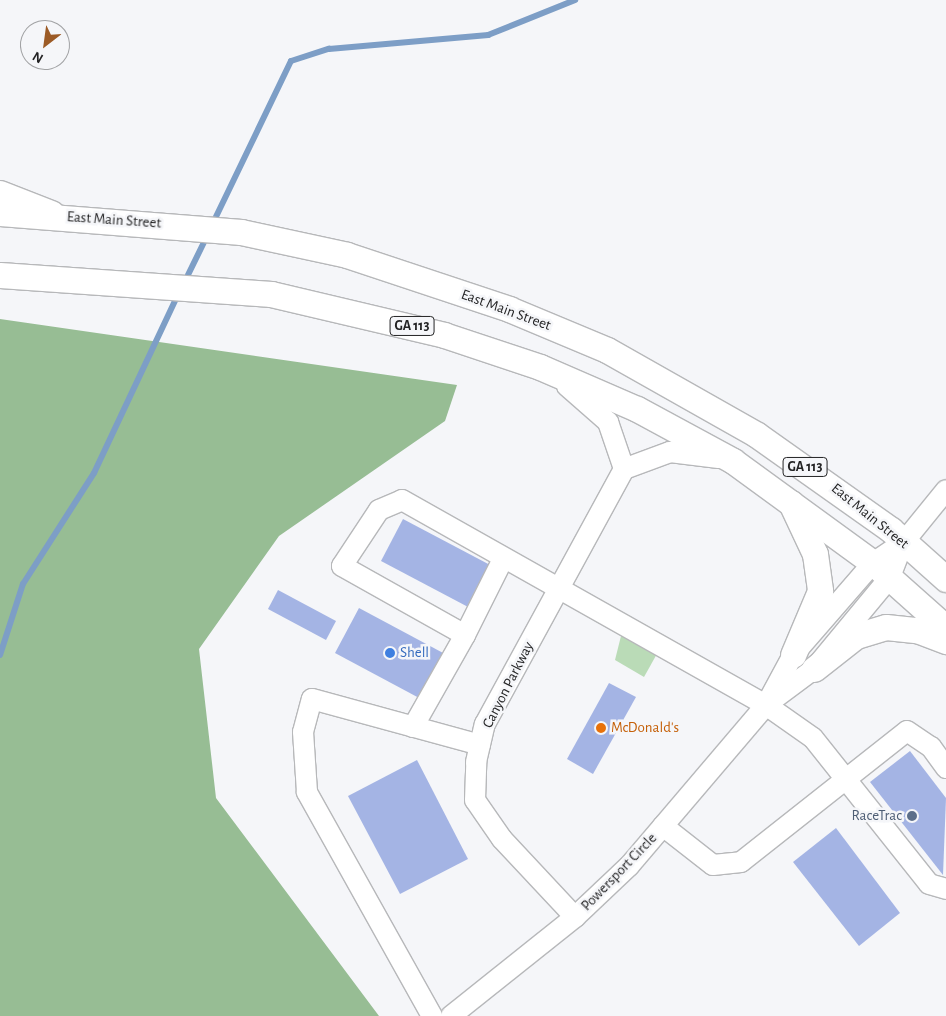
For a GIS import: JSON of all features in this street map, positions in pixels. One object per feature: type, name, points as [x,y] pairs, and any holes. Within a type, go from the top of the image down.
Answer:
[{"type":"highway","points":[[0,195],[50,216]]},
{"type":"main road","name":"East Main Street","points":[[0,213],[158,223],[294,243],[509,309],[607,350],[700,400],[828,483],[946,579]]},
{"type":"main road","name":"GA 113","points":[[0,275],[271,294],[435,332],[540,367],[637,409],[733,461],[789,499],[882,570],[946,628]]},
{"type":"main road","points":[[789,499],[815,554],[820,591],[793,655]]},
{"type":"main road","points":[[814,669],[856,636],[886,627],[916,630],[946,641]]},
{"type":"street","points":[[540,367],[586,399],[608,422],[624,470],[670,452],[733,461]]},
{"type":"street","name":"Canyon Parkway","points":[[575,917],[502,839],[475,800],[480,745],[485,724],[624,470]]},
{"type":"street","name":"Powersport Circle","points":[[766,705],[814,669],[882,570],[946,490]]},
{"type":"street","points":[[465,635],[342,566],[379,510],[402,500],[558,591],[766,705],[813,738],[930,884],[946,889]]},
{"type":"street","points":[[413,726],[465,635],[503,559]]},
{"type":"street","name":"Powersport Circle","points":[[450,1016],[575,917],[629,866],[766,705],[793,655],[882,570]]},
{"type":"street","points":[[432,1016],[307,792],[304,770],[303,732],[312,699],[480,745]]},
{"type":"street","points":[[663,826],[713,865],[741,862],[907,731],[931,747],[946,768]]},
{"type":"green space","points":[[0,319],[457,385],[445,421],[279,536],[199,649],[216,798],[379,1016],[0,1016]]},
{"type":"green space","points":[[622,632],[658,652],[644,677],[615,660]]},
{"type":"building","points":[[403,519],[492,566],[470,608],[381,561]]},
{"type":"building","points":[[278,590],[336,621],[326,640],[268,609]]},
{"type":"building","name":"Shell","points":[[359,608],[445,654],[421,699],[335,653]]},
{"type":"building","name":"McDonald's","points":[[609,683],[636,697],[593,774],[567,759]]},
{"type":"building","points":[[910,751],[946,798],[943,875],[870,782]]},
{"type":"building","points":[[417,760],[468,859],[400,894],[348,796]]},
{"type":"building","points":[[836,828],[900,913],[859,946],[793,862]]},
{"type":"waterway","points":[[212,225],[291,61],[329,49],[488,35],[575,0]]},
{"type":"waterway","points":[[185,281],[208,234]]},
{"type":"waterway","points":[[0,655],[23,584],[94,473],[179,292]]},
{"type":"place","name":"Shell","points":[[390,653]]},
{"type":"place","name":"McDonald's","points":[[601,728]]},
{"type":"place","name":"RaceTrac","points":[[912,816]]}]
